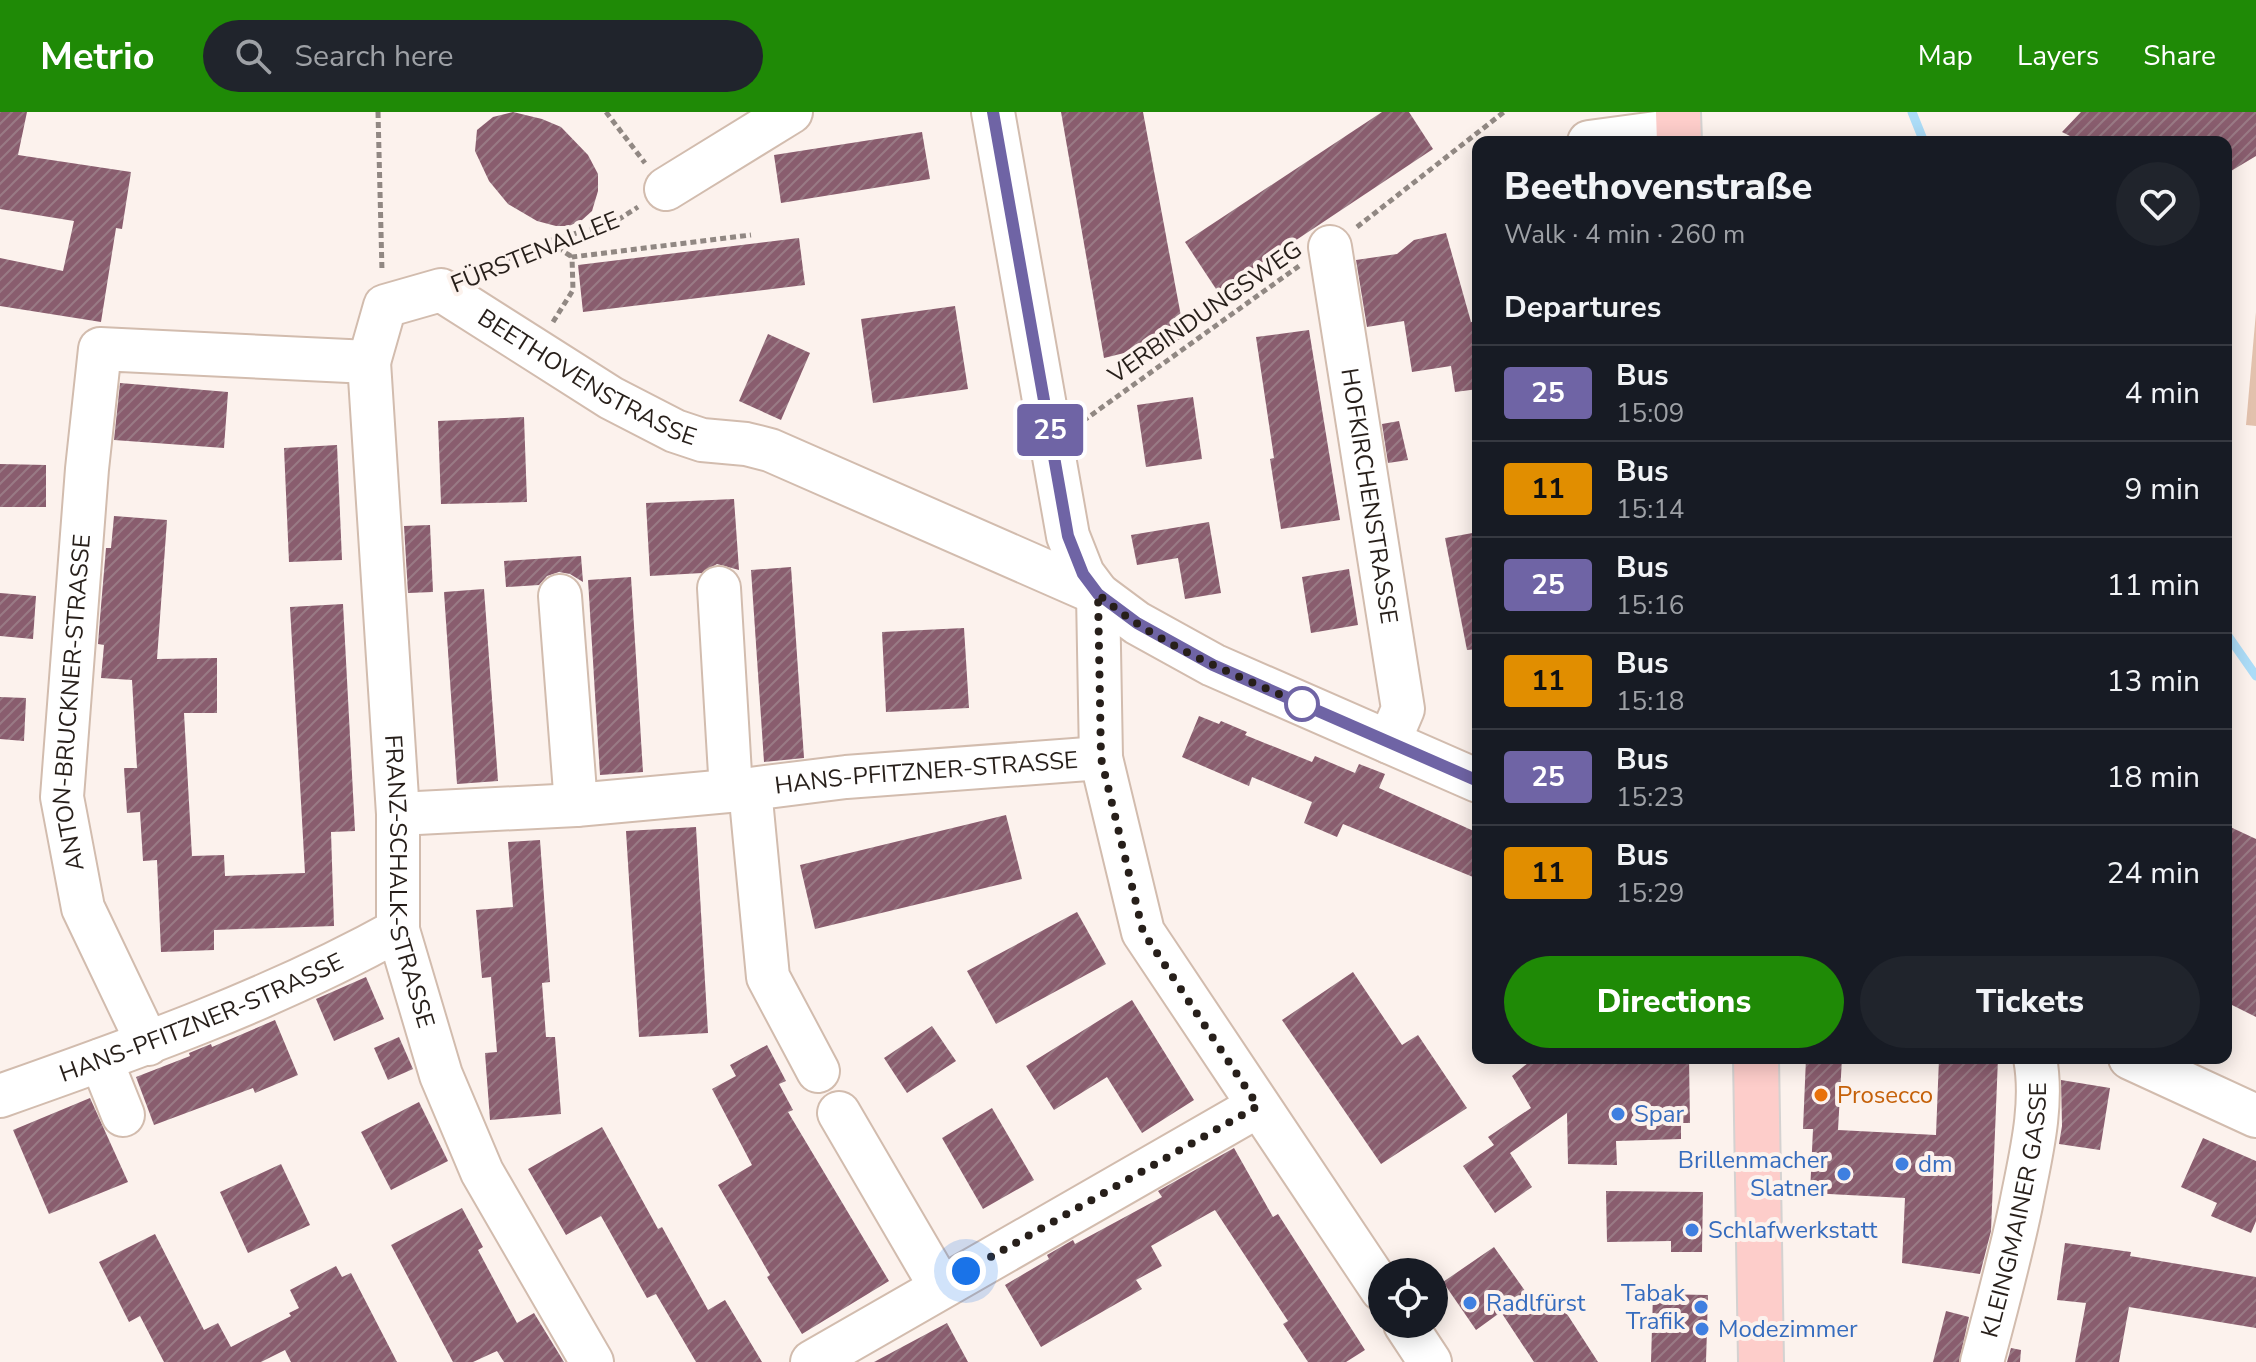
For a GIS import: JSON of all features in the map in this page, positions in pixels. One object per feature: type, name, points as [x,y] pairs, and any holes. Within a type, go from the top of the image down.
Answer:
[{"type":"main road","points":[[1756,1064],[1761,1362]]},
{"type":"street","points":[[666,189],[791,112]]},
{"type":"street","points":[[993,112],[1068,536],[1083,574],[1098,594],[1137,623],[1191,654],[1472,778]]},
{"type":"street","points":[[1627,136],[1678,128]]},
{"type":"street","name":"HOFKIRCHENSTRASSE","points":[[1330,247],[1403,709],[1389,742]]},
{"type":"street","points":[[369,362],[385,306],[441,290]]},
{"type":"street","name":"BEETHOVENSTRASSE","points":[[441,290],[611,398],[675,431],[702,440],[746,444],[770,450],[1098,594]]},
{"type":"street","name":"ANTON-BRUCKNER-STRASSE","points":[[148,1044],[83,908],[62,797],[87,469],[100,349],[369,362]]},
{"type":"street","name":"FRANZ-SCHALK-STRASSE","points":[[369,362],[398,814],[398,930],[441,1075],[482,1172],[592,1362]]},
{"type":"street","points":[[719,588],[740,790]]},
{"type":"street","points":[[1098,594],[1101,758],[1143,932],[1368,1269]]},
{"type":"street","points":[[560,596],[576,805]]},
{"type":"street","name":"HANS-PFITZNER-STRASSE","points":[[398,814],[576,805],[846,777],[1101,758]]},
{"type":"street","name":"HANS-PFITZNER-STRASSE","points":[[740,790],[768,977],[818,1071]]},
{"type":"street","name":"HANS-PFITZNER-STRASSE","points":[[0,1096],[148,1044],[341,962],[398,930]]},
{"type":"street","points":[[101,1060],[123,1115]]},
{"type":"street","name":"KLEINGMAINER GASSE","points":[[1982,1362],[2010,1258],[2034,1143],[2036,1064]]},
{"type":"street","points":[[2143,1064],[2256,1116]]},
{"type":"street","points":[[812,1362],[1258,1106]]},
{"type":"street","points":[[839,1113],[940,1286]]},
{"type":"path","points":[[378,112],[381,259]]},
{"type":"path","points":[[606,112],[666,189]]},
{"type":"path","name":"VERBINDUNGSWEG","points":[[1473,136],[1504,112]]},
{"type":"path","name":"VERBINDUNGSWEG","points":[[1081,422],[1330,247],[1472,137]]},
{"type":"path","name":"FÜRSTENALLEE","points":[[441,290],[548,241],[613,223],[666,189]]},
{"type":"path","points":[[548,241],[572,257],[751,235]]},
{"type":"path","points":[[534,351],[573,290],[572,257]]},
{"type":"shaded area","points":[[2256,312],[2256,426],[2246,425]]},
{"type":"building","points":[[0,112],[27,112],[18,155],[131,172],[122,229],[116,228],[101,322],[0,306],[0,258],[63,271],[74,221],[0,209]]},
{"type":"building","points":[[513,112],[561,127],[588,155],[598,174],[598,191],[592,211],[582,220],[569,226],[537,221],[508,204],[489,181],[475,151],[477,130],[493,117]]},
{"type":"building","points":[[1061,112],[1143,112],[1185,338],[1104,358]]},
{"type":"building","points":[[1382,112],[1409,112],[1433,149],[1218,292],[1185,242]]},
{"type":"building","points":[[2081,112],[2256,112],[2256,156],[2232,170],[2232,136],[2070,136],[2062,132]]},
{"type":"building","points":[[922,132],[930,179],[781,203],[774,155]]},
{"type":"building","points":[[1446,233],[1472,322],[1472,390],[1455,392],[1451,366],[1412,372],[1404,321],[1367,327],[1356,260],[1397,254],[1414,240]]},
{"type":"building","points":[[799,238],[805,285],[583,312],[578,265]]},
{"type":"building","points":[[955,306],[968,389],[873,403],[861,319]]},
{"type":"building","points":[[1309,330],[1340,520],[1281,529],[1256,337]]},
{"type":"building","points":[[768,334],[810,353],[781,420],[739,401]]},
{"type":"building","points":[[120,383],[228,392],[224,448],[114,440]]},
{"type":"building","points":[[1193,397],[1202,459],[1146,467],[1137,405]]},
{"type":"building","points":[[524,417],[527,502],[441,504],[438,421]]},
{"type":"building","points":[[1399,421],[1408,460],[1388,463],[1382,424]]},
{"type":"building","points":[[337,445],[342,560],[289,562],[284,448]]},
{"type":"building","points":[[0,464],[46,465],[46,507],[0,507]]},
{"type":"building","points":[[734,499],[739,570],[717,564],[702,573],[650,576],[646,503]]},
{"type":"building","points":[[114,516],[167,520],[157,659],[217,658],[217,713],[184,713],[192,856],[224,855],[225,876],[305,873],[290,607],[343,604],[355,831],[331,832],[334,926],[214,930],[214,950],[161,952],[157,860],[143,861],[140,812],[127,813],[124,768],[137,768],[132,680],[101,678],[104,645],[98,644],[100,618],[106,548],[111,548]]},
{"type":"building","points":[[1209,522],[1221,593],[1185,599],[1178,558],[1137,565],[1131,535]]},
{"type":"building","points":[[430,525],[433,592],[408,593],[404,526]]},
{"type":"building","points":[[1472,533],[1472,650],[1467,650],[1445,538]]},
{"type":"building","points":[[581,556],[583,582],[559,572],[547,576],[539,585],[506,587],[504,561]]},
{"type":"building","points":[[791,567],[804,758],[764,762],[751,570]]},
{"type":"building","points":[[1349,569],[1358,625],[1311,633],[1302,577]]},
{"type":"building","points":[[631,577],[643,772],[600,775],[588,580]]},
{"type":"building","points":[[484,589],[498,781],[457,784],[444,592]]},
{"type":"building","points":[[0,593],[36,596],[33,639],[0,636]]},
{"type":"building","points":[[964,628],[969,708],[886,712],[882,632]]},
{"type":"building","points":[[0,697],[26,698],[24,741],[0,739]]},
{"type":"building","points":[[1199,716],[1219,724],[1221,721],[1247,732],[1245,735],[1312,762],[1315,756],[1355,773],[1359,764],[1385,774],[1379,788],[1472,830],[1472,877],[1343,824],[1337,837],[1304,823],[1312,802],[1252,777],[1249,786],[1182,757]]},
{"type":"building","points":[[1006,815],[1022,879],[815,929],[800,865]]},
{"type":"building","points":[[696,827],[708,1033],[639,1037],[626,831]]},
{"type":"building","points":[[2232,828],[2256,839],[2256,1017],[2232,1005]]},
{"type":"building","points":[[540,840],[550,982],[542,983],[546,1037],[555,1037],[561,1114],[490,1120],[485,1053],[497,1052],[491,977],[482,978],[476,910],[513,907],[508,842]]},
{"type":"building","points":[[1077,912],[1106,964],[996,1024],[967,971]]},
{"type":"building","points":[[1353,972],[1402,1045],[1418,1035],[1467,1108],[1381,1164],[1282,1020]]},
{"type":"building","points":[[366,977],[384,1019],[334,1041],[316,999]]},
{"type":"building","points":[[1132,1000],[1194,1100],[1142,1133],[1107,1077],[1054,1110],[1026,1066]]},
{"type":"building","points":[[275,1020],[298,1075],[255,1093],[253,1088],[154,1125],[136,1077]]},
{"type":"building","points":[[932,1026],[956,1061],[907,1093],[884,1058]]},
{"type":"building","points":[[399,1037],[413,1069],[388,1080],[374,1048]]},
{"type":"building","points":[[767,1045],[786,1081],[779,1084],[793,1110],[788,1112],[889,1281],[802,1334],[767,1277],[770,1275],[718,1185],[752,1165],[712,1089],[736,1076],[730,1065]]},
{"type":"building","name":"Spar","points":[[1527,1064],[1689,1064],[1690,1123],[1681,1123],[1681,1139],[1616,1141],[1617,1165],[1568,1164],[1567,1113],[1510,1153],[1532,1187],[1495,1213],[1463,1166],[1494,1145],[1488,1137],[1531,1108],[1512,1076]]},
{"type":"building","name":"dm","points":[[1806,1064],[1842,1064],[1838,1130],[1936,1135],[1939,1064],[1998,1064],[1991,1231],[1980,1274],[1902,1263],[1905,1198],[1810,1193],[1813,1129],[1803,1129]]},
{"type":"building","points":[[2061,1080],[2110,1088],[2100,1150],[2059,1144],[2062,1126]]},
{"type":"building","points":[[90,1098],[128,1182],[49,1214],[13,1130]]},
{"type":"building","points":[[419,1102],[448,1161],[391,1190],[361,1132]]},
{"type":"building","points":[[992,1108],[1034,1180],[983,1209],[942,1138]]},
{"type":"building","points":[[602,1127],[658,1229],[662,1227],[708,1310],[725,1300],[762,1362],[696,1362],[656,1294],[647,1298],[601,1216],[566,1235],[528,1169]]},
{"type":"building","points":[[2203,1138],[2256,1161],[2256,1221],[2251,1233],[2211,1216],[2217,1203],[2181,1187]]},
{"type":"building","points":[[1234,1148],[1273,1217],[1278,1214],[1365,1350],[1346,1362],[1308,1362],[1283,1324],[1288,1321],[1215,1210],[1151,1246],[1162,1266],[1136,1280],[1142,1289],[1041,1347],[1005,1285],[1049,1259],[1047,1255],[1073,1240],[1075,1244],[1162,1197],[1158,1191]]},
{"type":"building","points":[[281,1164],[310,1225],[248,1253],[220,1192]]},
{"type":"building","points":[[1606,1191],[1703,1192],[1702,1252],[1671,1252],[1671,1241],[1607,1242]]},
{"type":"building","points":[[462,1208],[483,1247],[478,1250],[517,1323],[534,1313],[564,1362],[504,1362],[497,1351],[473,1362],[453,1362],[391,1245]]},
{"type":"building","points":[[155,1234],[204,1330],[218,1323],[231,1347],[291,1316],[289,1313],[299,1308],[290,1290],[336,1266],[342,1277],[351,1273],[397,1362],[291,1362],[285,1350],[261,1362],[164,1362],[140,1316],[129,1322],[99,1262]]},
{"type":"building","points":[[2065,1243],[2131,1252],[2130,1256],[2256,1277],[2256,1328],[2129,1307],[2119,1362],[2075,1362],[2086,1303],[2057,1300]]},
{"type":"building","points":[[1494,1247],[1540,1312],[1558,1300],[1598,1362],[1534,1362],[1501,1312],[1476,1330],[1448,1289],[1448,1279]]},
{"type":"building","points":[[1653,1294],[1708,1295],[1706,1362],[1651,1362]]},
{"type":"building","points":[[1946,1311],[1969,1317],[1959,1362],[1933,1362]]},
{"type":"building","points":[[947,1323],[968,1362],[874,1362]]},
{"type":"building","points":[[2011,1348],[2021,1350],[2020,1362],[2007,1362]]},
{"type":"waterway","points":[[1912,112],[1922,136]]},
{"type":"waterway","points":[[2232,642],[2256,676]]},
{"type":"bus line","name":"25","points":[[993,112],[1068,536],[1083,574],[1114,608],[1191,654],[1472,778]]},
{"type":"place","name":"Prosecco","points":[[1821,1095]]},
{"type":"place","name":"Spar","points":[[1618,1114]]},
{"type":"place","name":"dm","points":[[1902,1164]]},
{"type":"place","name":"Brillenmacher Slatner","points":[[1844,1174]]},
{"type":"place","name":"Schlafwerkstatt","points":[[1692,1230]]},
{"type":"place","name":"Radlfürst","points":[[1470,1303]]},
{"type":"place","name":"Tabak Trafik","points":[[1701,1307]]},
{"type":"place","name":"Modezimmer","points":[[1702,1329]]},
{"type":"route","points":[[966,1271],[1258,1106],[1143,932],[1101,758],[1098,594],[1137,623],[1191,654],[1302,704]]}]
